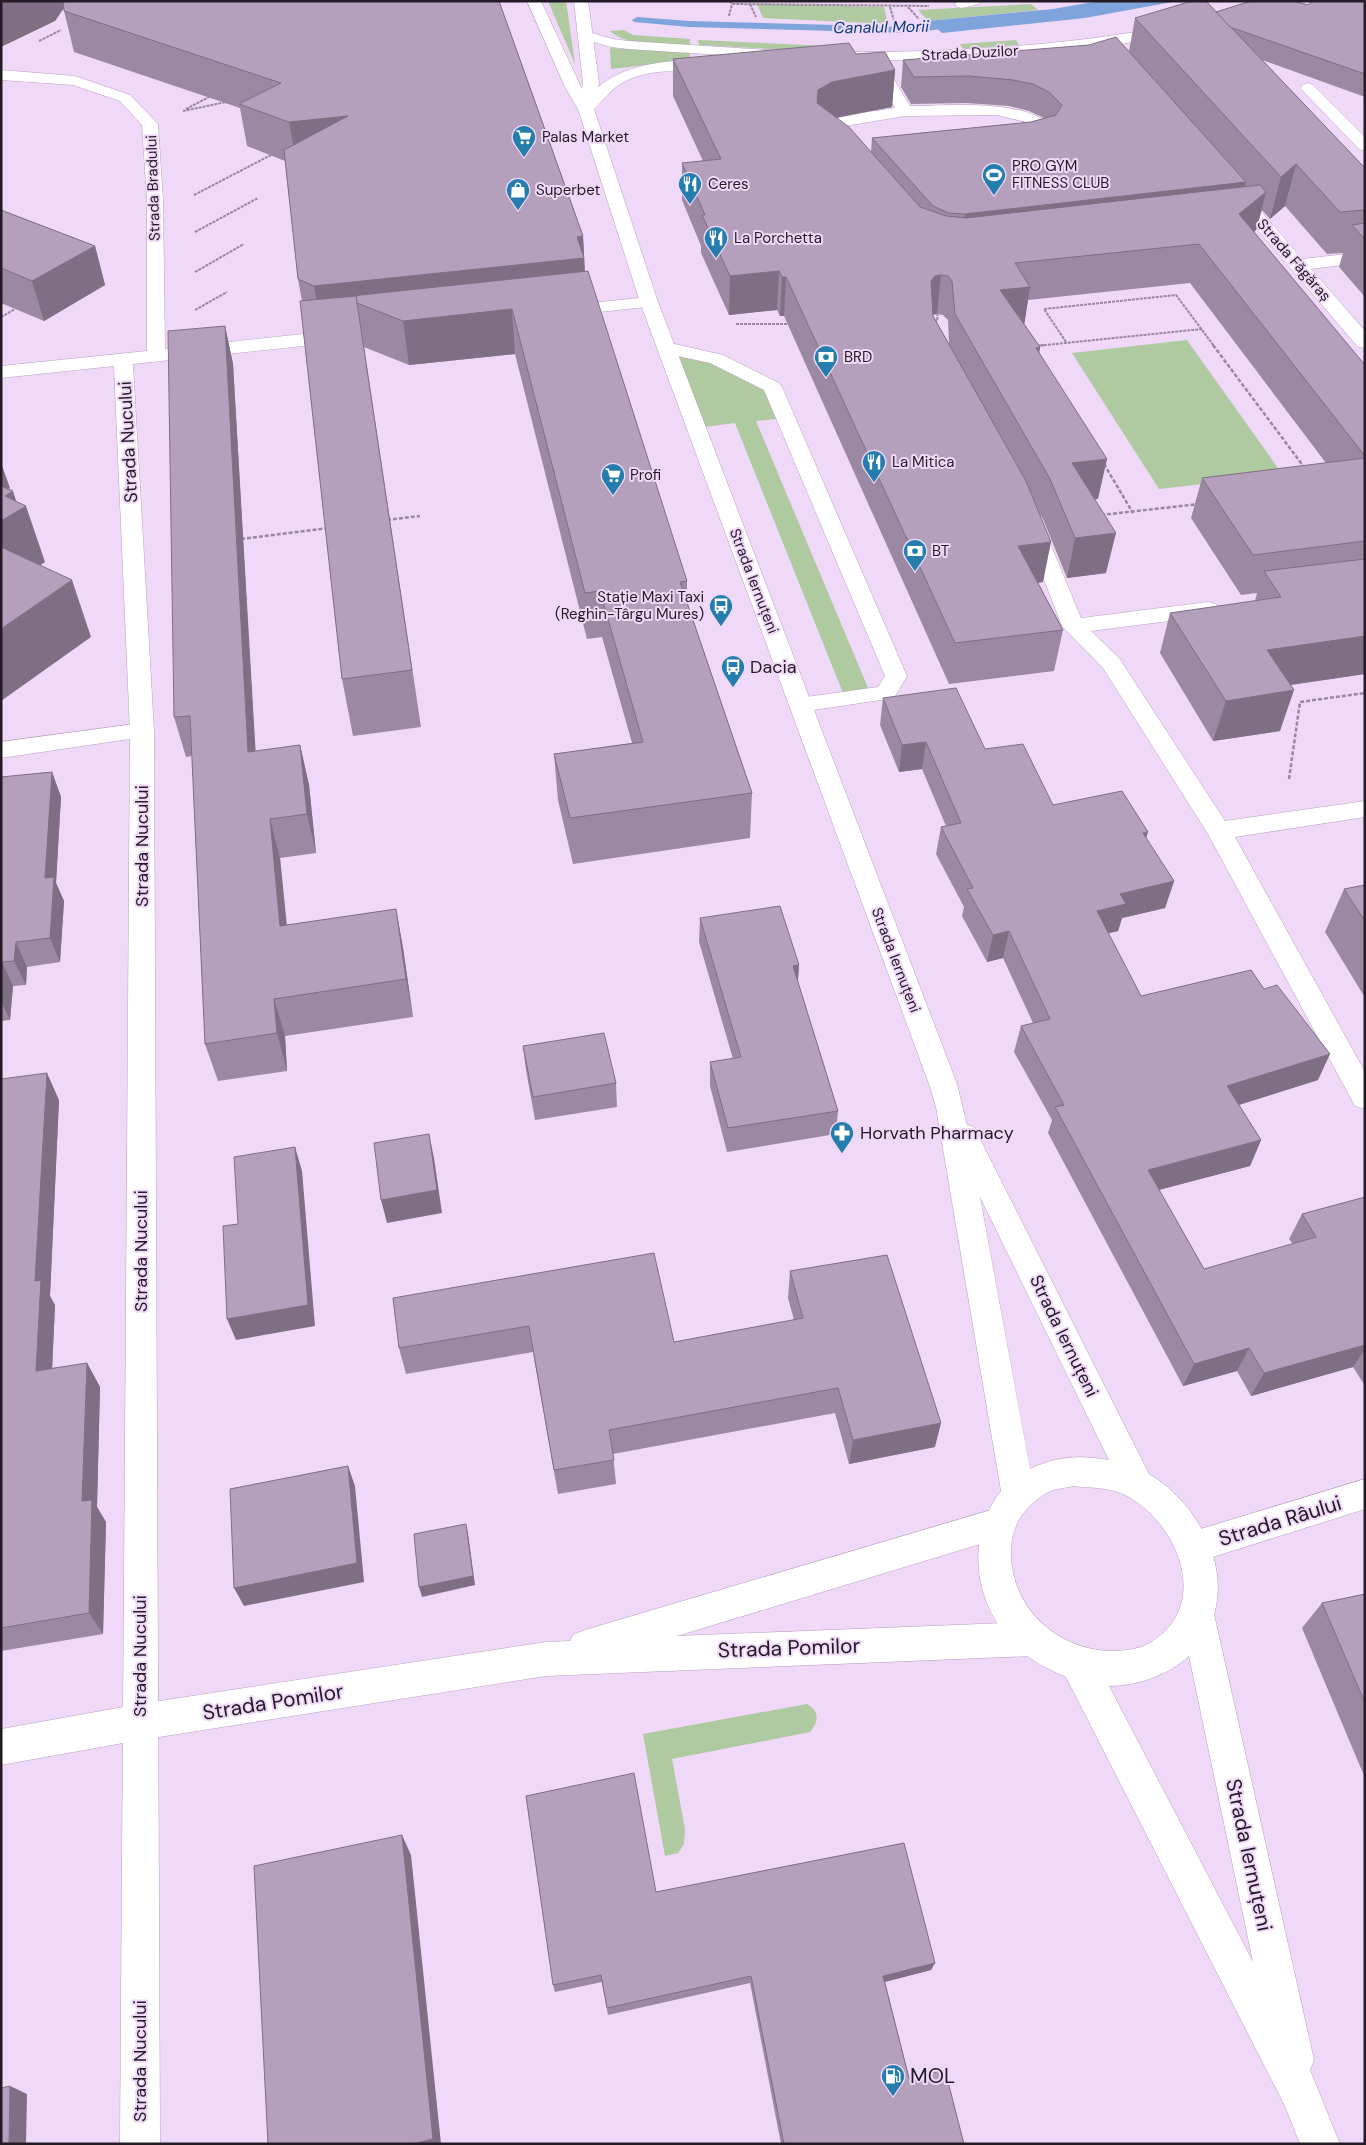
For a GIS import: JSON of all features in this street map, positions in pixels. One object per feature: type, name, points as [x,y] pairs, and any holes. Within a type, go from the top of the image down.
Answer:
[{"type":"street","name":"Strada Iernuțeni","points":[[534,1],[573,87],[586,109],[649,302],[950,1107],[1138,1485]]},
{"type":"street","name":"Strada Iernuțeni","points":[[581,1],[591,83],[586,109]]},
{"type":"street","name":"Strada Duzilor","points":[[837,56],[1027,50],[1103,42],[1180,28]]},
{"type":"street","points":[[585,36],[611,43],[628,45],[796,56],[645,69],[628,74],[612,83],[586,109]]},
{"type":"street","points":[[1103,42],[1116,57]]},
{"type":"street","points":[[874,56],[905,111]]},
{"type":"street","name":"Strada Bradului","points":[[1,75],[75,81],[126,98],[150,124],[155,200],[156,356]]},
{"type":"street","points":[[1308,88],[1365,146]]},
{"type":"street","points":[[847,155],[825,140],[825,129],[841,122],[905,111],[996,110],[1032,119],[1048,131],[1045,137],[1017,143]]},
{"type":"street","name":"Strada Făgăraș","points":[[1223,179],[1299,265],[1365,344]]},
{"type":"street","points":[[1236,217],[1255,215]]},
{"type":"street","points":[[1299,265],[1365,257]]},
{"type":"street","points":[[544,313],[649,302]]},
{"type":"street","points":[[1,372],[360,334]]},
{"type":"street","points":[[666,348],[716,359],[772,387],[896,676],[886,693],[800,704]]},
{"type":"street","name":"Strada Nucului","points":[[123,360],[142,731],[140,2144]]},
{"type":"street","points":[[1028,515],[1073,626],[1111,663],[1219,831],[1365,1098]]},
{"type":"street","points":[[1073,626],[1229,606]]},
{"type":"street","points":[[1,750],[142,731]]},
{"type":"street","points":[[1219,831],[1365,809]]},
{"type":"street","name":"Strada Iernuțeni","points":[[950,1107],[1018,1495]]},
{"type":"street","points":[[1073,1471],[1106,1473],[1138,1485],[1162,1502],[1175,1516],[1194,1547],[1202,1582],[1197,1615],[1179,1643],[1151,1662],[1117,1670],[1080,1665],[1048,1650],[1032,1638],[1010,1613],[996,1583],[993,1553],[998,1524],[1018,1495],[1043,1478],[1073,1471]]},
{"type":"street","name":"Strada Râului","points":[[1194,1547],[1365,1494]]},
{"type":"street","name":"Strada Pomilor","points":[[546,1659],[998,1524]]},
{"type":"street","name":"Strada Iernuțeni","points":[[1197,1615],[1302,2096]]},
{"type":"street","name":"Strada Pomilor","points":[[1,1747],[140,1722],[546,1659],[1032,1638]]},
{"type":"street","name":"Strada Iernuțeni","points":[[1080,1665],[1302,2096],[1320,2144]]},
{"type":"path","points":[[730,1],[732,4],[890,7],[968,3]]},
{"type":"path","points":[[214,94],[180,112],[227,101]]},
{"type":"path","points":[[192,196],[271,155]]},
{"type":"path","points":[[191,234],[258,198]]},
{"type":"path","points":[[192,273],[244,244]]},
{"type":"path","points":[[1066,342],[1044,308],[1176,295],[1308,473]]},
{"type":"path","points":[[928,321],[937,321],[938,303]]},
{"type":"path","points":[[1,317],[15,309]]},
{"type":"path","points":[[734,324],[792,324]]},
{"type":"path","points":[[1039,354],[1034,346],[1202,330]]},
{"type":"path","points":[[1103,463],[1133,512]]},
{"type":"path","points":[[1028,515],[1133,512],[1202,504]]},
{"type":"path","points":[[380,521],[420,516]]},
{"type":"path","points":[[232,540],[331,528]]},
{"type":"path","points":[[1280,822],[1257,784],[1290,779],[1300,702],[1365,693]]},
{"type":"green space","points":[[548,1],[566,1],[575,64]]},
{"type":"green space","points":[[757,4],[884,7],[888,24],[763,18]]},
{"type":"green space","points":[[1031,4],[1038,10],[928,21],[918,10]]},
{"type":"green space","points":[[624,30],[633,35],[690,39],[690,46],[637,43],[610,31]]},
{"type":"green space","points":[[698,40],[829,46],[791,50],[699,45]]},
{"type":"green space","points":[[1016,40],[1019,45],[963,49],[960,44]]},
{"type":"green space","points":[[610,48],[690,53],[690,60],[611,69]]},
{"type":"green space","points":[[1187,340],[1283,475],[1159,489],[1072,353]]},
{"type":"green space","points":[[666,348],[716,359],[772,387],[785,418],[756,421],[871,695],[845,698],[735,423],[696,428]]},
{"type":"green space","points":[[807,1704],[814,1710],[817,1717],[810,1732],[672,1759],[685,1829],[684,1844],[678,1853],[665,1856],[643,1734]]},
{"type":"water","points":[[1099,1],[1178,1],[1085,18],[942,33],[928,21],[1053,9]]},
{"type":"building","points":[[63,1],[499,1],[583,236],[577,237],[584,258],[314,286],[298,279],[284,150],[348,116],[289,122],[239,104],[281,83],[64,11]]},
{"type":"building","points":[[1192,1],[1206,1],[1365,166],[1365,210],[1340,212],[1296,164],[1281,177],[1135,18]]},
{"type":"building","points":[[1251,1],[1294,1],[1308,5],[1312,1],[1365,1],[1365,74],[1230,27],[1216,12]]},
{"type":"building","points":[[1116,37],[1246,182],[965,214],[949,213],[933,206],[872,138],[1031,122],[1056,115],[1062,105],[1049,92],[1033,84],[1013,80],[969,76],[914,77],[903,60],[1089,45]]},
{"type":"building","points":[[849,43],[856,54],[885,52],[895,70],[832,82],[818,90],[817,103],[849,127],[920,207],[946,216],[966,218],[1260,185],[1266,192],[1239,214],[1365,365],[1365,456],[1199,244],[1015,263],[1030,287],[1000,290],[1040,347],[1036,348],[1107,459],[1072,463],[1116,533],[1075,538],[1050,479],[955,314],[952,281],[948,276],[935,276],[931,281],[933,316],[1026,481],[1051,542],[1018,546],[1063,630],[955,643],[786,277],[782,277],[779,271],[730,276],[702,215],[705,215],[682,163],[721,159],[673,59]]},
{"type":"building","points":[[1,210],[95,246],[32,281],[1,268]]},
{"type":"building","points":[[1365,223],[1365,239],[1352,225]]},
{"type":"building","points":[[588,271],[687,581],[680,582],[752,793],[570,818],[554,754],[643,742],[600,591],[585,593],[512,309],[403,321],[357,303],[356,296],[342,297]]},
{"type":"building","points":[[356,296],[412,670],[342,679],[300,301]]},
{"type":"building","points":[[225,326],[248,752],[300,745],[307,814],[270,819],[280,926],[396,909],[406,979],[274,999],[277,1033],[205,1044],[190,716],[174,717],[168,331]]},
{"type":"building","points":[[1365,458],[1365,541],[1253,555],[1202,478]]},
{"type":"building","points":[[1,486],[13,491],[5,496],[26,506],[1,521]]},
{"type":"building","points":[[1,547],[72,580],[1,629]]},
{"type":"building","points":[[1365,559],[1365,636],[1267,650],[1294,690],[1226,701],[1170,613],[1281,597],[1264,571]]},
{"type":"building","points":[[956,688],[985,749],[1023,744],[1053,805],[1122,791],[1148,832],[1143,833],[1174,881],[1120,894],[1126,904],[1097,911],[1141,996],[1251,970],[1264,989],[1277,985],[1330,1054],[1227,1086],[1261,1140],[1148,1170],[1204,1269],[1316,1237],[1302,1214],[1365,1197],[1365,1345],[1264,1373],[1249,1348],[1194,1364],[1055,1107],[1064,1105],[1021,1026],[1050,1019],[1009,931],[993,935],[967,889],[973,888],[941,827],[961,823],[926,742],[902,745],[883,698]]},
{"type":"building","points":[[52,772],[45,878],[54,877],[50,938],[16,942],[14,961],[2,962],[1,968],[1,777]]},
{"type":"building","points":[[1365,885],[1365,921],[1344,889]]},
{"type":"building","points":[[780,906],[799,965],[793,966],[838,1111],[728,1128],[710,1062],[741,1057],[700,918]]},
{"type":"building","points":[[604,1033],[616,1083],[533,1097],[523,1046]]},
{"type":"building","points":[[47,1073],[35,1281],[41,1280],[36,1371],[87,1363],[82,1501],[92,1500],[89,1613],[1,1628],[1,1079]]},
{"type":"building","points":[[429,1134],[437,1190],[381,1200],[374,1143]]},
{"type":"building","points":[[295,1147],[308,1305],[227,1319],[223,1226],[238,1224],[234,1157]]},
{"type":"building","points":[[654,1253],[674,1342],[803,1318],[790,1271],[887,1255],[941,1423],[853,1440],[838,1388],[609,1430],[614,1460],[554,1470],[529,1326],[399,1348],[393,1298]]},
{"type":"building","points":[[348,1466],[357,1563],[234,1588],[230,1489]]},
{"type":"building","points":[[466,1524],[473,1576],[419,1587],[414,1534]]},
{"type":"building","points":[[1365,1594],[1365,1703],[1322,1603]]},
{"type":"building","points":[[634,1773],[656,1892],[904,1843],[935,1963],[883,1976],[909,2078],[945,2070],[964,2144],[784,2144],[751,1976],[607,2008],[601,1975],[553,1985],[526,1796]]},
{"type":"building","points":[[402,1835],[433,2139],[413,2144],[268,2144],[254,1866]]},
{"type":"building","points":[[10,2086],[9,2144],[1,2144],[1,2088]]},
{"type":"waterway","name":"Canalul Morii","points":[[637,20],[689,24],[909,30],[958,24]]},
{"type":"place","name":"Palas Market","points":[[524,158]]},
{"type":"place","name":"PRO GYM FITNESS CLUB","points":[[994,196]]},
{"type":"place","name":"Ceres","points":[[690,205]]},
{"type":"place","name":"Superbet","points":[[518,211]]},
{"type":"place","name":"La Porchetta","points":[[716,259]]},
{"type":"place","name":"BRD","points":[[826,378]]},
{"type":"place","name":"La Mitica","points":[[874,483]]},
{"type":"place","name":"Profi","points":[[613,496]]},
{"type":"place","name":"BT","points":[[915,572]]},
{"type":"place","name":"Stație Maxi Taxi (Reghin-Târgu Mures)","points":[[721,627]]},
{"type":"place","name":"Dacia","points":[[733,688]]},
{"type":"place","name":"Horvath Pharmacy","points":[[842,1154]]},
{"type":"place","name":"MOL","points":[[893,2097]]}]
